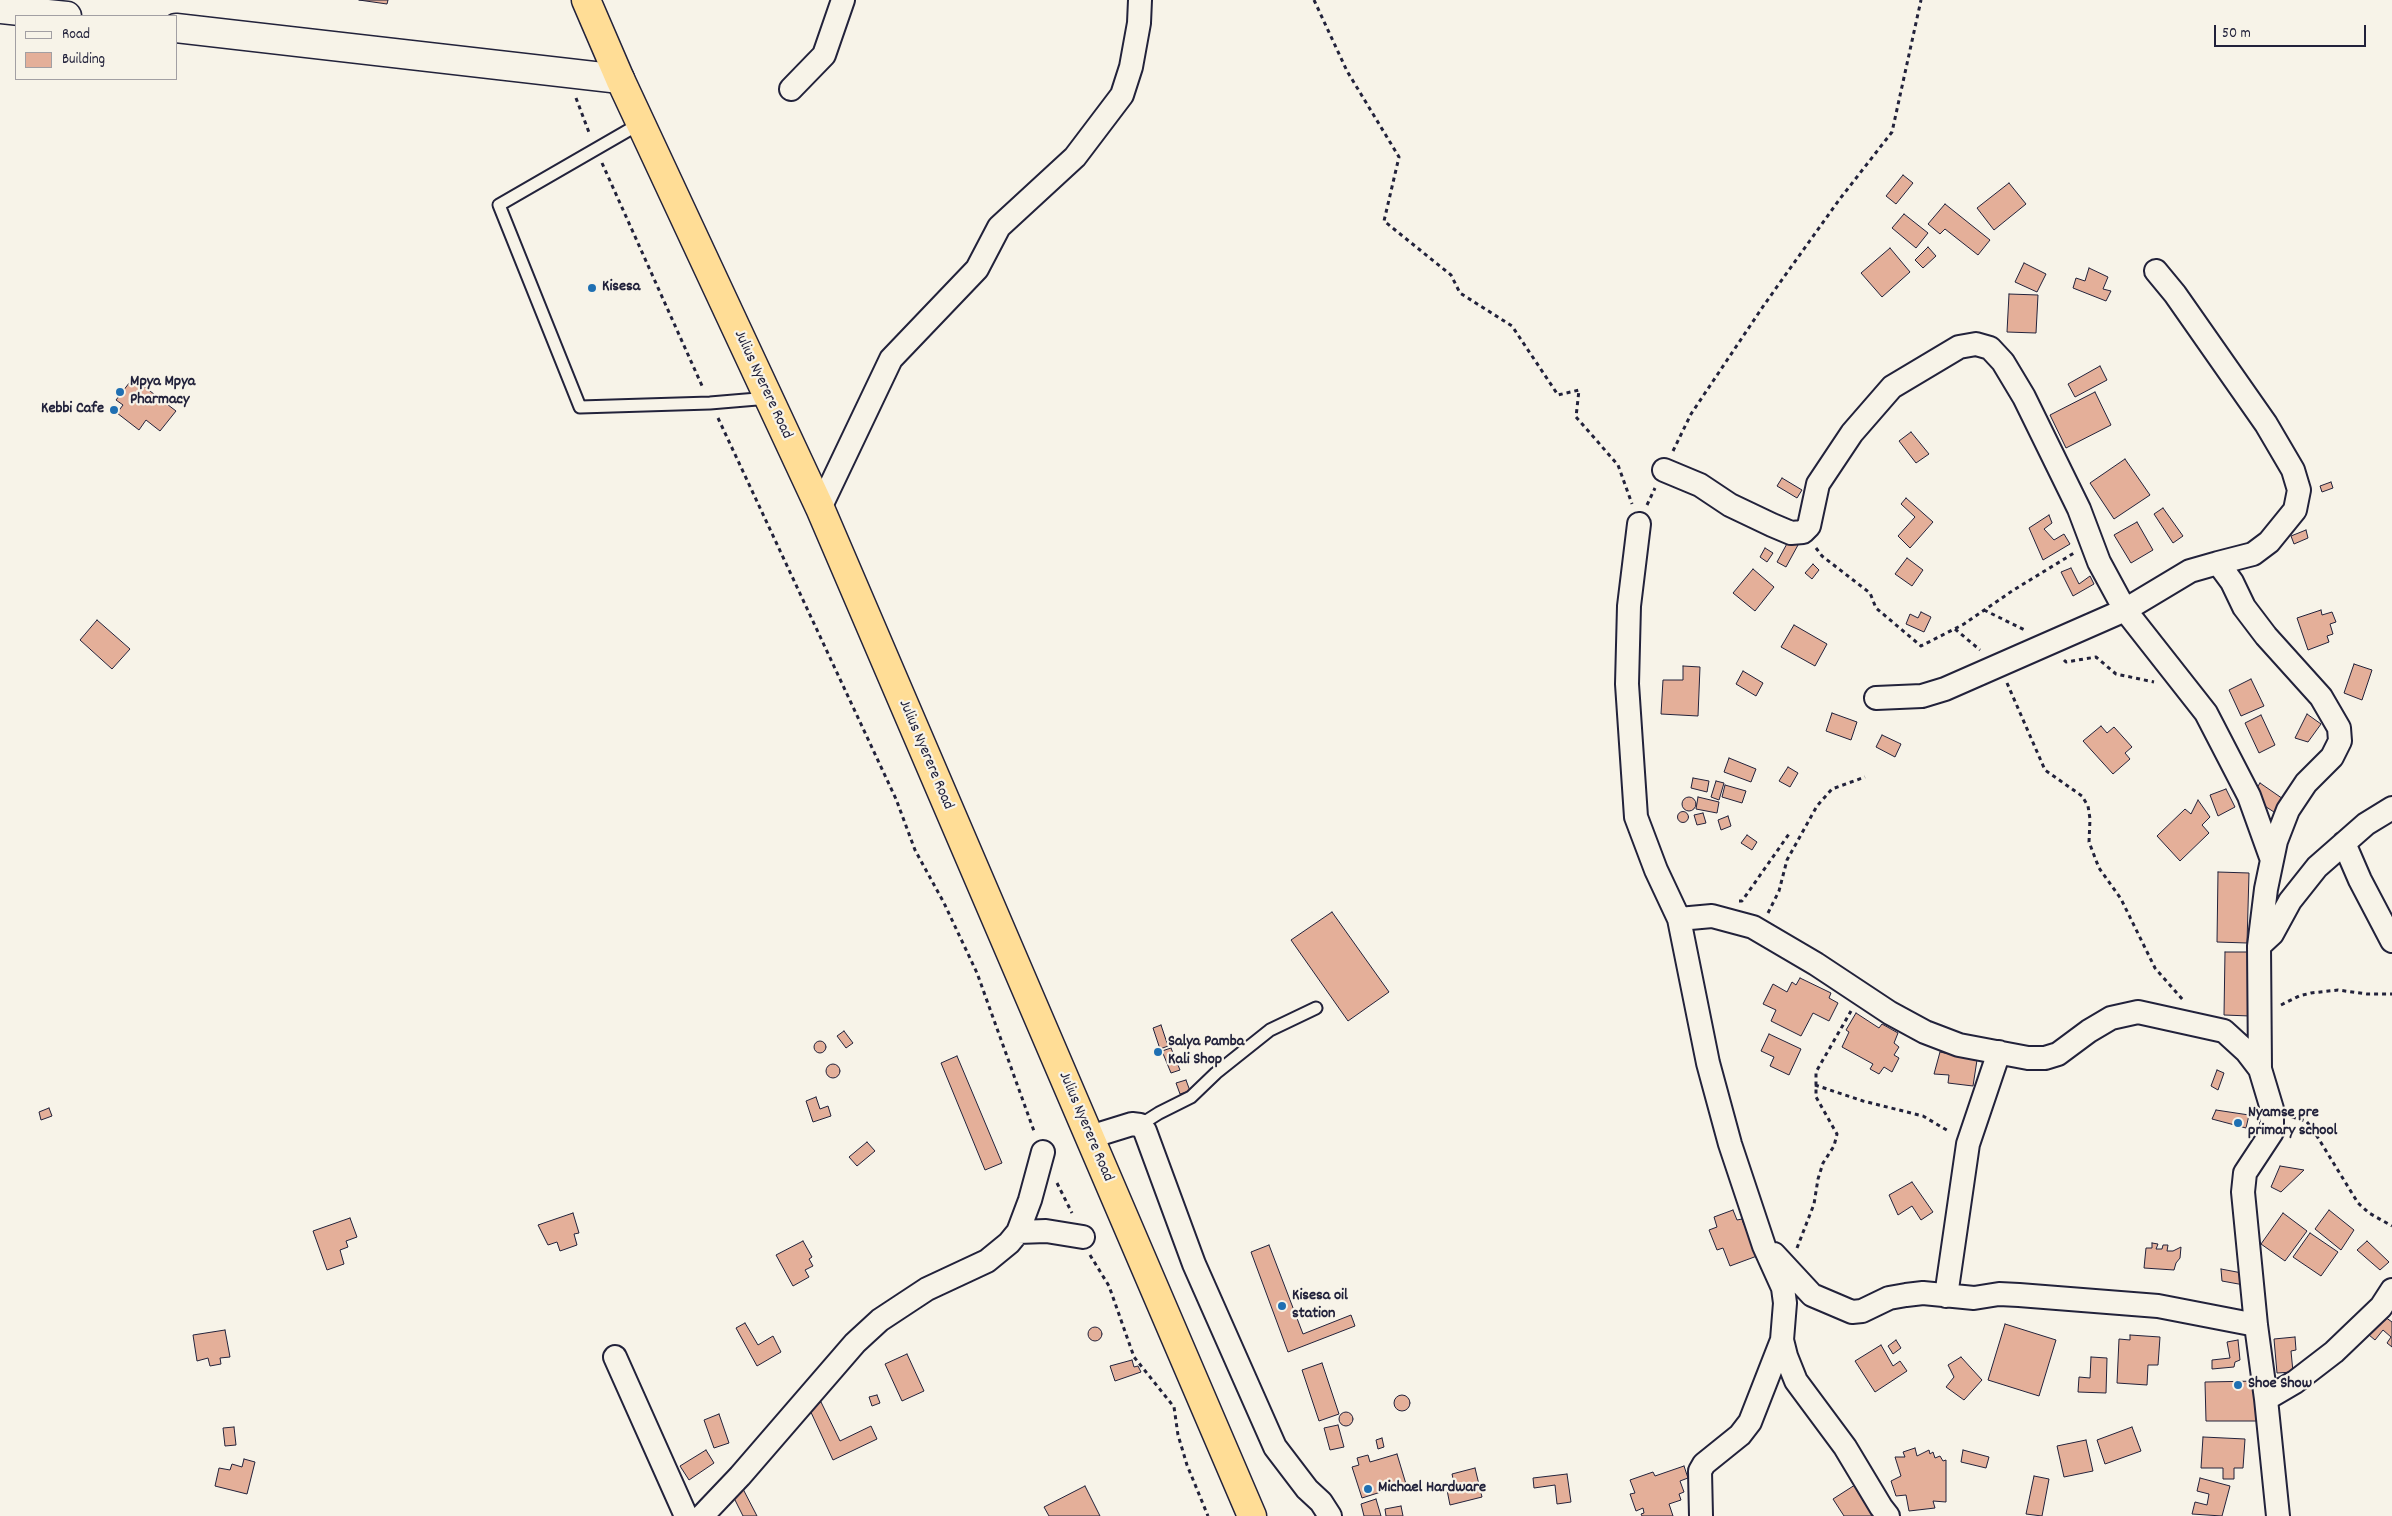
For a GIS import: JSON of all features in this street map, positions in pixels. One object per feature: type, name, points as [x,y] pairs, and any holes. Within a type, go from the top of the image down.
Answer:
[{"type":"highway","name":"Julius Nyerere Road","points":[[586,0],[620,79],[820,508],[1252,1516]]},
{"type":"street","points":[[791,89],[824,55],[843,0]]},
{"type":"street","points":[[820,508],[891,359],[977,269],[999,227],[1075,157],[1122,95],[1134,50],[1139,23],[1140,0]]},
{"type":"street","points":[[0,9],[57,15]]},
{"type":"street","points":[[178,28],[620,79]]},
{"type":"street","points":[[1876,698],[1922,696],[1945,689],[2126,610],[2190,571],[2253,554],[2269,542],[2295,510],[2299,490],[2293,470],[2266,424],[2175,294],[2156,271]]},
{"type":"street","points":[[1664,470],[1700,485],[1730,505],[1772,526],[1791,533],[1803,532],[1809,526],[1818,484],[1852,433],[1892,387],[1959,347],[1976,344],[1990,348],[2003,362],[2024,397],[2079,509],[2099,562],[2126,610],[2206,713],[2249,796],[2272,860]]},
{"type":"street","points":[[1638,524],[1629,606],[1627,684],[1636,818],[1656,870],[1679,919],[1708,1063],[1730,1144],[1764,1246],[1783,1288],[1785,1303],[1782,1340],[1750,1422],[1740,1435],[1704,1464],[1700,1471],[1701,1516]]},
{"type":"street","points":[[2218,563],[2232,582],[2244,607],[2266,636],[2321,697],[2339,728],[2340,741],[2332,756],[2306,783],[2288,810],[2276,841],[2259,946],[2260,1069],[2271,1103],[2273,1122],[2272,1132],[2266,1143],[2245,1173],[2243,1192],[2278,1516]]},
{"type":"street","points":[[2259,946],[2272,934],[2290,901],[2317,867],[2366,824],[2392,808]]},
{"type":"street","points":[[2344,843],[2360,880],[2392,941]]},
{"type":"street","points":[[1679,919],[1712,916],[1753,927],[1925,1032],[1959,1045],[2045,1058],[2058,1054],[2089,1031],[2111,1018],[2138,1012],[2204,1025],[2224,1031],[2247,1052],[2260,1069]]},
{"type":"street","points":[[1946,1296],[1968,1144],[1999,1052]]},
{"type":"street","points":[[1090,1137],[1126,1125],[1140,1125],[1145,1131],[1194,1264],[1275,1447],[1307,1489],[1321,1502],[1330,1516]]},
{"type":"street","points":[[702,1516],[740,1476],[856,1343],[880,1320],[927,1289],[987,1261],[1009,1243],[1018,1232],[1030,1200],[1042,1152]]},
{"type":"street","points":[[1018,1232],[1046,1231],[1083,1237]]},
{"type":"street","points":[[1764,1246],[1812,1295],[1852,1312],[1862,1311],[1889,1298],[1906,1295],[1923,1294],[1974,1298],[2000,1294],[2158,1306],[2256,1325]]},
{"type":"street","points":[[2266,1399],[2295,1382],[2334,1352],[2381,1307],[2392,1290]]},
{"type":"street","points":[[1782,1340],[1796,1381],[1845,1447],[1881,1508],[1888,1516]]},
{"type":"street","points":[[614,1357],[686,1516]]},
{"type":"lane","points":[[641,123],[499,205],[580,407],[710,403],[769,398]]},
{"type":"lane","points":[[1140,1125],[1191,1097],[1216,1073],[1270,1030],[1316,1008]]},
{"type":"path","points":[[1314,0],[1346,71],[1399,157],[1384,221],[1451,275],[1460,293],[1512,326],[1558,395],[1579,390],[1576,417],[1618,465],[1638,524]]},
{"type":"path","points":[[1638,524],[1691,414],[1764,305],[1839,200],[1892,132],[1921,0]]},
{"type":"path","points":[[566,72],[595,149],[710,403],[896,799],[915,850],[944,903],[977,973],[1042,1152],[1086,1247],[1109,1286],[1134,1357],[1174,1407],[1178,1435],[1187,1465],[1208,1516]]},
{"type":"path","points":[[1803,532],[1822,556],[1870,593],[1876,608],[1922,646],[1955,629],[2012,591],[2092,543]]},
{"type":"path","points":[[1984,610],[2052,643],[2066,662],[2096,657],[2116,674],[2187,689]]},
{"type":"path","points":[[1955,629],[2000,666],[2045,770],[2082,796],[2088,806],[2090,819],[2089,842],[2098,868],[2121,899],[2155,968],[2204,1025]]},
{"type":"path","points":[[1753,927],[1770,911],[1779,891],[1787,860],[1817,806],[1832,789],[1865,777]]},
{"type":"path","points":[[1733,900],[1742,901],[1789,834]]},
{"type":"path","points":[[2260,1015],[2299,996],[2311,993],[2338,990],[2368,994],[2392,994]]},
{"type":"path","points":[[1789,1270],[1814,1204],[1823,1162],[1834,1146],[1837,1134],[1831,1120],[1818,1103],[1815,1085],[1816,1072],[1861,994]]},
{"type":"path","points":[[1815,1085],[1923,1116],[1968,1144]]},
{"type":"path","points":[[2273,1122],[2288,1116],[2306,1121],[2358,1203],[2369,1214],[2392,1226]]},
{"type":"building","points":[[359,0],[388,0],[387,4]]},
{"type":"building","points":[[1903,175],[1913,183],[1896,204],[1886,196]]},
{"type":"building","points":[[2009,183],[2026,204],[1994,230],[1977,208]]},
{"type":"building","points":[[1945,204],[1990,240],[1978,255],[1945,229],[1940,234],[1928,224]]},
{"type":"building","points":[[1904,214],[1928,233],[1916,248],[1892,228]]},
{"type":"building","points":[[1928,247],[1936,256],[1923,268],[1915,260]]},
{"type":"building","points":[[1890,248],[1910,272],[1882,297],[1861,273]]},
{"type":"building","points":[[2024,263],[2046,274],[2037,292],[2015,282]]},
{"type":"building","points":[[2089,268],[2108,277],[2103,289],[2111,291],[2106,301],[2073,288],[2076,278],[2085,281]]},
{"type":"building","points":[[2009,294],[2038,295],[2036,333],[2007,332]]},
{"type":"building","points":[[2100,366],[2107,380],[2075,397],[2068,384]]},
{"type":"building","points":[[133,378],[176,411],[160,431],[146,420],[139,430],[117,413],[123,405],[116,400]]},
{"type":"building","points":[[2095,392],[2111,425],[2066,448],[2050,415]]},
{"type":"building","points":[[1911,432],[1929,454],[1916,463],[1899,441]]},
{"type":"building","points":[[2125,459],[2150,495],[2114,519],[2090,483]]},
{"type":"building","points":[[1782,478],[1802,490],[1797,498],[1777,486]]},
{"type":"building","points":[[2331,482],[2333,488],[2322,492],[2320,486]]},
{"type":"building","points":[[1906,498],[1933,522],[1910,548],[1898,536],[1915,517],[1901,504]]},
{"type":"building","points":[[2163,508],[2183,536],[2173,543],[2154,514]]},
{"type":"building","points":[[2049,515],[2052,523],[2044,529],[2054,540],[2064,534],[2070,544],[2043,560],[2029,528]]},
{"type":"building","points":[[2137,522],[2153,550],[2131,563],[2114,535]]},
{"type":"building","points":[[2306,530],[2308,538],[2294,544],[2291,536]]},
{"type":"building","points":[[1789,540],[1798,545],[1786,567],[1777,562]]},
{"type":"building","points":[[1765,548],[1773,553],[1767,562],[1760,557]]},
{"type":"building","points":[[1907,558],[1923,570],[1912,586],[1895,574]]},
{"type":"building","points":[[1813,564],[1819,570],[1812,579],[1805,573]]},
{"type":"building","points":[[2071,568],[2079,584],[2090,576],[2094,584],[2073,596],[2061,572]]},
{"type":"building","points":[[1753,569],[1774,587],[1755,611],[1733,593]]},
{"type":"building","points":[[2321,610],[2322,615],[2332,612],[2336,622],[2330,624],[2333,634],[2327,636],[2329,642],[2308,650],[2297,618]]},
{"type":"building","points":[[1921,612],[1931,617],[1924,632],[1906,624],[1910,614],[1918,618]]},
{"type":"building","points":[[97,620],[130,649],[112,669],[80,640]]},
{"type":"building","points":[[1794,625],[1827,644],[1815,666],[1781,647]]},
{"type":"building","points":[[2354,664],[2372,670],[2362,700],[2344,693]]},
{"type":"building","points":[[1683,666],[1700,667],[1698,716],[1661,714],[1663,680],[1683,680]]},
{"type":"building","points":[[1743,671],[1763,683],[1756,696],[1736,684]]},
{"type":"building","points":[[2251,679],[2264,706],[2241,716],[2229,690]]},
{"type":"building","points":[[1832,713],[1857,722],[1851,740],[1826,731]]},
{"type":"building","points":[[2307,714],[2321,724],[2308,742],[2295,738]]},
{"type":"building","points":[[2261,715],[2275,745],[2259,753],[2245,723]]},
{"type":"building","points":[[2101,726],[2107,733],[2114,727],[2132,747],[2125,753],[2130,759],[2113,774],[2083,741]]},
{"type":"building","points":[[1882,735],[1901,744],[1895,757],[1876,747]]},
{"type":"building","points":[[1729,758],[1756,769],[1751,782],[1724,772]]},
{"type":"building","points":[[1788,767],[1798,773],[1790,787],[1779,781]]},
{"type":"building","points":[[1693,778],[1709,781],[1707,792],[1691,788]]},
{"type":"building","points":[[1716,781],[1724,783],[1719,800],[1711,797]]},
{"type":"building","points":[[2260,783],[2286,801],[2277,814],[2251,797]]},
{"type":"building","points":[[1725,785],[1746,791],[1742,803],[1722,797]]},
{"type":"building","points":[[2226,789],[2235,807],[2218,816],[2210,795]]},
{"type":"building","points":[[1689,797],[1694,799],[1696,804],[1694,809],[1689,811],[1684,809],[1682,804],[1684,799]]},
{"type":"building","points":[[1698,797],[1719,802],[1717,813],[1696,809]]},
{"type":"building","points":[[2198,800],[2210,817],[2202,825],[2209,833],[2180,861],[2157,836],[2185,809],[2191,814]]},
{"type":"building","points":[[1683,811],[1689,817],[1683,823],[1677,817]]},
{"type":"building","points":[[1703,813],[1706,823],[1697,825],[1694,815]]},
{"type":"building","points":[[1728,816],[1731,826],[1721,830],[1718,820]]},
{"type":"building","points":[[1747,835],[1757,842],[1752,850],[1741,843]]},
{"type":"building","points":[[2218,872],[2249,873],[2247,943],[2217,942]]},
{"type":"building","points":[[1332,912],[1389,992],[1348,1021],[1291,940]]},
{"type":"building","points":[[2225,952],[2250,952],[2250,1016],[2224,1015]]},
{"type":"building","points":[[1800,978],[1831,993],[1829,998],[1838,1003],[1829,1021],[1813,1013],[1801,1036],[1771,1021],[1776,1010],[1763,1004],[1773,984],[1787,992],[1792,982],[1796,985]]},
{"type":"building","points":[[1856,1013],[1879,1028],[1882,1024],[1898,1033],[1894,1043],[1899,1047],[1894,1055],[1899,1058],[1892,1072],[1884,1067],[1879,1074],[1870,1069],[1873,1064],[1842,1047],[1849,1032],[1846,1030]]},
{"type":"building","points":[[1161,1025],[1168,1046],[1160,1049],[1153,1028]]},
{"type":"building","points":[[844,1031],[853,1043],[846,1048],[837,1036]]},
{"type":"building","points":[[1769,1034],[1801,1049],[1789,1075],[1770,1066],[1774,1057],[1761,1051]]},
{"type":"building","points":[[818,1041],[822,1041],[826,1047],[822,1053],[818,1053],[814,1049],[814,1045]]},
{"type":"building","points":[[1171,1048],[1180,1070],[1171,1073],[1162,1051]]},
{"type":"building","points":[[1940,1052],[1977,1060],[1973,1086],[1948,1083],[1949,1075],[1934,1074]]},
{"type":"building","points":[[957,1056],[1002,1163],[985,1170],[941,1063]]},
{"type":"building","points":[[830,1064],[836,1064],[840,1071],[836,1078],[830,1078],[826,1074],[826,1068]]},
{"type":"building","points":[[2217,1070],[2224,1073],[2218,1090],[2211,1086]]},
{"type":"building","points":[[1186,1080],[1190,1091],[1180,1094],[1176,1083]]},
{"type":"building","points":[[816,1097],[820,1109],[828,1106],[831,1116],[813,1122],[806,1101]]},
{"type":"building","points":[[49,1108],[52,1116],[41,1120],[39,1112]]},
{"type":"building","name":"Nyamse pre primary school","points":[[2216,1110],[2249,1115],[2246,1128],[2212,1119]]},
{"type":"building","points":[[867,1142],[875,1151],[857,1166],[849,1157]]},
{"type":"building","points":[[2280,1166],[2304,1170],[2281,1192],[2271,1187]]},
{"type":"building","points":[[1912,1182],[1933,1212],[1921,1220],[1912,1206],[1898,1215],[1889,1195]]},
{"type":"building","points":[[1733,1210],[1737,1220],[1742,1219],[1744,1225],[1749,1223],[1757,1256],[1730,1266],[1723,1248],[1717,1250],[1709,1230],[1717,1227],[1714,1217]]},
{"type":"building","points":[[2329,1210],[2354,1230],[2341,1250],[2315,1229]]},
{"type":"building","points":[[573,1213],[579,1233],[574,1234],[577,1245],[560,1251],[557,1242],[548,1245],[538,1225]]},
{"type":"building","points":[[2283,1213],[2307,1231],[2285,1261],[2261,1244]]},
{"type":"building","points":[[350,1218],[357,1237],[346,1241],[348,1247],[340,1250],[344,1264],[327,1270],[313,1231]]},
{"type":"building","points":[[2310,1233],[2338,1252],[2321,1276],[2293,1257]]},
{"type":"building","points":[[803,1241],[812,1257],[809,1259],[813,1266],[805,1270],[809,1277],[793,1286],[776,1255]]},
{"type":"building","points":[[2367,1241],[2389,1262],[2380,1270],[2357,1250]]},
{"type":"building","points":[[2152,1243],[2158,1244],[2156,1249],[2162,1249],[2163,1245],[2168,1245],[2167,1251],[2173,1251],[2181,1247],[2180,1258],[2174,1270],[2144,1268],[2146,1248],[2152,1248]]},
{"type":"building","points":[[1269,1245],[1303,1334],[1351,1315],[1355,1326],[1288,1352],[1251,1252]]},
{"type":"building","points":[[2221,1269],[2242,1273],[2244,1285],[2222,1281]]},
{"type":"building","points":[[2385,1317],[2392,1322],[2392,1347],[2387,1343],[2391,1337],[2383,1330],[2375,1340],[2369,1335]]},
{"type":"building","points":[[745,1323],[758,1345],[773,1336],[781,1352],[757,1366],[736,1328]]},
{"type":"building","points":[[2005,1324],[2056,1340],[2039,1396],[1988,1380]]},
{"type":"building","points":[[1092,1327],[1098,1327],[1102,1334],[1098,1341],[1092,1341],[1088,1337],[1088,1331]]},
{"type":"building","points":[[225,1330],[230,1357],[220,1358],[221,1364],[210,1366],[208,1358],[197,1361],[193,1335]]},
{"type":"building","points":[[2130,1335],[2160,1337],[2158,1365],[2148,1365],[2147,1385],[2117,1383],[2119,1339],[2130,1340]]},
{"type":"building","points":[[2295,1337],[2296,1350],[2291,1351],[2293,1372],[2277,1373],[2274,1339]]},
{"type":"building","points":[[1896,1340],[1901,1348],[1893,1354],[1888,1346]]},
{"type":"building","points":[[2238,1340],[2240,1360],[2235,1362],[2234,1367],[2212,1369],[2212,1360],[2230,1358],[2227,1342]]},
{"type":"building","points":[[1881,1345],[1893,1366],[1900,1361],[1907,1371],[1875,1392],[1855,1361]]},
{"type":"building","points":[[907,1354],[924,1391],[902,1401],[885,1364]]},
{"type":"building","points":[[1961,1357],[1982,1380],[1964,1400],[1946,1387],[1954,1377],[1948,1365]]},
{"type":"building","points":[[2091,1357],[2107,1358],[2106,1393],[2078,1392],[2079,1377],[2090,1378]]},
{"type":"building","points":[[1132,1360],[1134,1367],[1138,1366],[1141,1372],[1115,1381],[1110,1366]]},
{"type":"building","points":[[1322,1363],[1339,1414],[1319,1421],[1302,1370]]},
{"type":"building","points":[[2258,1381],[2259,1421],[2206,1421],[2205,1382]]},
{"type":"building","points":[[877,1395],[880,1403],[872,1406],[869,1397]]},
{"type":"building","points":[[1402,1395],[1410,1403],[1402,1411],[1394,1403]]},
{"type":"building","points":[[821,1402],[840,1441],[871,1426],[877,1439],[833,1460],[809,1408]]},
{"type":"building","points":[[1346,1412],[1351,1414],[1353,1419],[1351,1424],[1346,1426],[1341,1424],[1339,1419],[1341,1414]]},
{"type":"building","points":[[719,1414],[729,1443],[714,1448],[704,1420]]},
{"type":"building","points":[[1338,1425],[1344,1447],[1330,1450],[1324,1428]]},
{"type":"building","points":[[234,1427],[236,1445],[225,1446],[223,1428]]},
{"type":"building","points":[[2132,1427],[2141,1451],[2105,1464],[2097,1440]]},
{"type":"building","points":[[2203,1437],[2245,1439],[2243,1468],[2234,1468],[2234,1479],[2223,1479],[2223,1468],[2201,1468]]},
{"type":"building","points":[[1382,1438],[1384,1447],[1378,1449],[1376,1440]]},
{"type":"building","points":[[2086,1440],[2093,1471],[2064,1477],[2057,1446]]},
{"type":"building","points":[[1915,1448],[1917,1456],[1929,1450],[1930,1454],[1933,1452],[1935,1458],[1940,1456],[1943,1461],[1946,1460],[1946,1502],[1933,1501],[1935,1508],[1909,1511],[1906,1495],[1896,1496],[1891,1481],[1901,1476],[1895,1457],[1905,1457],[1903,1452]]},
{"type":"building","points":[[706,1450],[714,1463],[689,1480],[680,1466]]},
{"type":"building","points":[[1963,1450],[1989,1457],[1986,1468],[1961,1462]]},
{"type":"building","points":[[1397,1454],[1406,1484],[1362,1498],[1352,1467],[1359,1465],[1357,1458],[1368,1455],[1370,1462]]},
{"type":"building","points":[[244,1459],[255,1462],[247,1494],[215,1486],[219,1468],[230,1470],[232,1464],[242,1467]]},
{"type":"building","points":[[1684,1466],[1688,1478],[1680,1481],[1684,1492],[1679,1494],[1681,1500],[1669,1504],[1673,1516],[1642,1516],[1641,1514],[1644,1513],[1643,1508],[1636,1511],[1630,1494],[1635,1493],[1630,1480],[1653,1472],[1655,1476]]},
{"type":"building","points":[[1475,1468],[1482,1497],[1450,1505],[1446,1485],[1454,1483],[1452,1474]]},
{"type":"building","points":[[1567,1474],[1571,1502],[1557,1504],[1555,1485],[1534,1488],[1533,1478]]},
{"type":"building","points":[[2034,1476],[2049,1479],[2042,1516],[2026,1514]]},
{"type":"building","points":[[2200,1478],[2230,1486],[2222,1516],[2192,1514],[2195,1502],[2207,1505],[2209,1494],[2197,1491]]},
{"type":"building","points":[[1858,1483],[1875,1516],[1844,1516],[1833,1499]]},
{"type":"building","points":[[1085,1486],[1100,1516],[1049,1516],[1044,1507]]},
{"type":"building","points":[[742,1487],[757,1516],[743,1516],[731,1492]]},
{"type":"building","points":[[1376,1499],[1381,1516],[1364,1516],[1361,1504]]},
{"type":"building","points":[[1401,1506],[1403,1516],[1386,1516],[1385,1509]]},
{"type":"place","name":"Kisesa","points":[[592,288]]},
{"type":"place","name":"Mpya Mpya Pharmacy","points":[[120,392]]},
{"type":"place","name":"Kebbi Cafe","points":[[114,410]]},
{"type":"place","name":"Salya Pamba Kali Shop","points":[[1158,1052]]},
{"type":"place","name":"Nyamse pre primary school","points":[[2238,1123]]},
{"type":"place","name":"Kisesa oil station","points":[[1282,1306]]},
{"type":"place","name":"Shoe Show","points":[[2238,1385]]},
{"type":"place","name":"Michael Hardware","points":[[1368,1489]]}]
